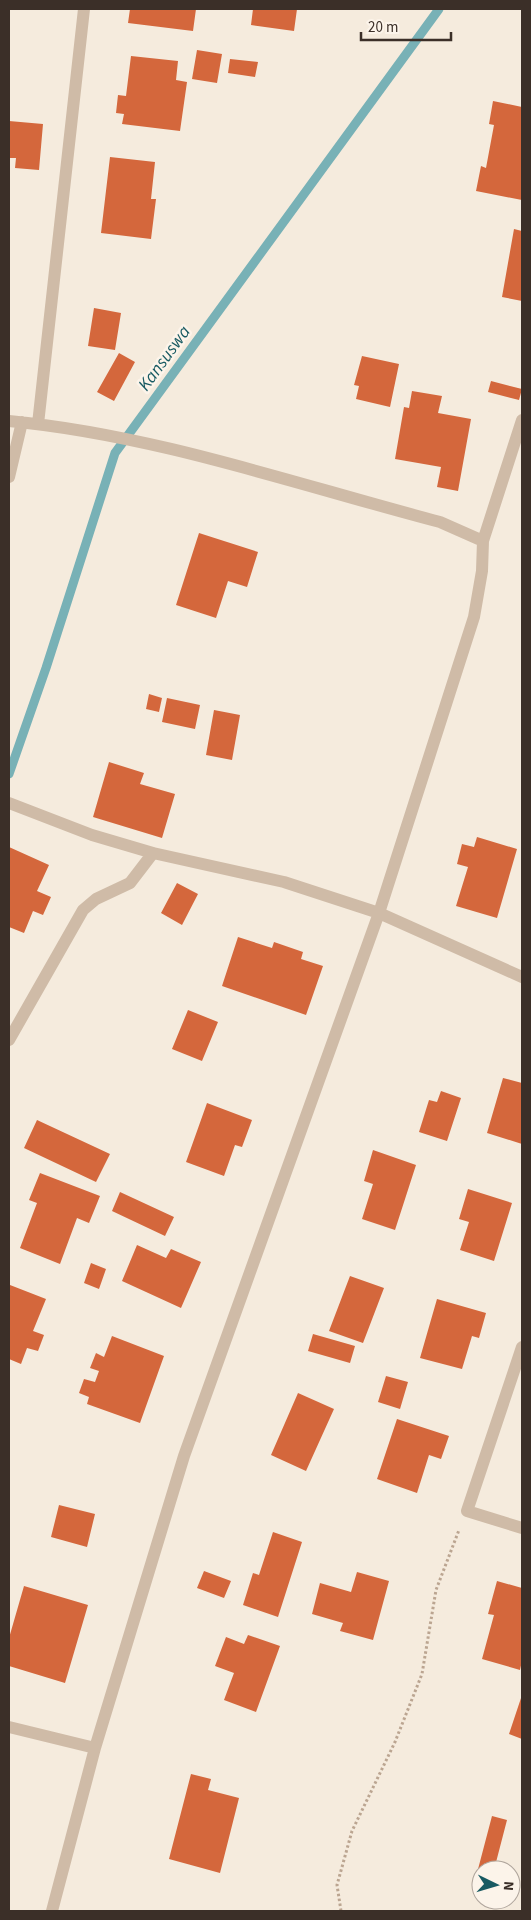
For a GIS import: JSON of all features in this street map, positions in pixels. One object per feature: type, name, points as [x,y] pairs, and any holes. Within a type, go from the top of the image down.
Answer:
[{"type":"street","points":[[38,424],[84,9]]},
{"type":"street","points":[[52,1911],[95,1748],[184,1456],[378,913],[474,617],[482,571],[483,541],[522,420]]},
{"type":"street","points":[[9,421],[38,424],[154,445],[440,522],[483,541]]},
{"type":"street","points":[[9,477],[22,422]]},
{"type":"street","points":[[9,803],[21,810],[92,835],[153,853],[284,882],[378,913],[522,977]]},
{"type":"street","points":[[9,1040],[83,910],[96,899],[130,883],[153,853]]},
{"type":"street","points":[[522,1347],[467,1511],[522,1528]]},
{"type":"street","points":[[9,1727],[95,1748]]},
{"type":"path","points":[[341,1911],[337,1886],[352,1831],[395,1742],[422,1674],[436,1590],[467,1511]]},
{"type":"building","points":[[130,9],[196,9],[193,31],[128,23]]},
{"type":"building","points":[[253,9],[297,9],[294,31],[251,25]]},
{"type":"building","points":[[197,50],[222,54],[217,83],[192,79]]},
{"type":"building","points":[[131,56],[178,61],[176,80],[187,82],[180,131],[122,124],[124,114],[116,113],[118,95],[126,96]]},
{"type":"building","points":[[230,59],[258,62],[255,77],[228,73]]},
{"type":"building","points":[[493,101],[522,107],[522,200],[476,191],[481,166],[486,168],[494,125],[489,124]]},
{"type":"building","points":[[9,121],[43,124],[39,170],[15,168],[16,158],[9,158]]},
{"type":"building","points":[[110,157],[155,162],[151,199],[156,199],[151,239],[101,233]]},
{"type":"building","points":[[514,229],[522,231],[522,301],[502,297]]},
{"type":"building","points":[[94,308],[121,313],[115,350],[88,346]]},
{"type":"building","points":[[119,353],[135,362],[114,401],[97,392]]},
{"type":"building","points":[[362,356],[399,364],[390,407],[356,399],[359,386],[354,385]]},
{"type":"building","points":[[491,381],[522,389],[519,400],[488,392]]},
{"type":"building","points":[[412,391],[442,396],[438,413],[471,419],[458,491],[437,487],[441,467],[395,459],[404,407],[409,408]]},
{"type":"building","points":[[199,533],[258,552],[247,587],[228,581],[216,618],[176,605]]},
{"type":"building","points":[[149,694],[162,698],[159,712],[146,709]]},
{"type":"building","points":[[167,698],[200,705],[195,729],[162,722]]},
{"type":"building","points":[[214,710],[240,715],[232,760],[206,755]]},
{"type":"building","points":[[109,762],[144,773],[140,784],[175,794],[162,838],[93,817]]},
{"type":"building","points":[[477,837],[517,849],[497,918],[456,906],[468,867],[457,864],[462,844],[474,847]]},
{"type":"building","points":[[9,847],[49,865],[37,891],[51,897],[43,915],[33,911],[24,933],[9,927]]},
{"type":"building","points":[[177,883],[198,894],[182,925],[161,913]]},
{"type":"building","points":[[238,937],[272,948],[274,942],[303,952],[301,959],[323,966],[306,1015],[222,986]]},
{"type":"building","points":[[188,1010],[218,1022],[202,1061],[172,1049]]},
{"type":"building","points":[[503,1078],[522,1083],[522,1144],[487,1133]]},
{"type":"building","points":[[441,1091],[461,1098],[447,1141],[419,1132],[429,1100],[437,1102]]},
{"type":"building","points":[[207,1103],[252,1120],[242,1147],[235,1145],[224,1176],[186,1162]]},
{"type":"building","points":[[37,1120],[110,1154],[96,1182],[24,1148]]},
{"type":"building","points":[[373,1150],[416,1165],[395,1230],[362,1219],[373,1184],[364,1181]]},
{"type":"building","points":[[40,1173],[100,1196],[89,1223],[77,1218],[60,1264],[20,1248],[37,1203],[29,1200]]},
{"type":"building","points":[[468,1189],[512,1203],[494,1261],[460,1250],[469,1222],[459,1219]]},
{"type":"building","points":[[120,1192],[174,1217],[165,1236],[112,1211]]},
{"type":"building","points":[[137,1245],[166,1258],[171,1249],[201,1262],[181,1308],[122,1281]]},
{"type":"building","points":[[91,1263],[106,1269],[99,1289],[84,1283]]},
{"type":"building","points":[[350,1276],[384,1288],[363,1343],[329,1331]]},
{"type":"building","points":[[10,1285],[46,1299],[33,1331],[44,1335],[38,1351],[27,1348],[21,1364],[9,1359]]},
{"type":"building","points":[[437,1299],[486,1313],[479,1338],[472,1336],[462,1369],[420,1358]]},
{"type":"building","points":[[313,1334],[355,1346],[350,1363],[308,1351]]},
{"type":"building","points":[[112,1336],[164,1356],[140,1423],[87,1404],[89,1397],[79,1393],[84,1379],[95,1382],[99,1371],[90,1368],[96,1353],[104,1357]]},
{"type":"building","points":[[386,1376],[408,1382],[400,1409],[378,1402]]},
{"type":"building","points":[[298,1393],[334,1409],[306,1471],[271,1455]]},
{"type":"building","points":[[397,1419],[449,1436],[441,1459],[429,1455],[417,1493],[377,1479]]},
{"type":"building","points":[[59,1505],[95,1514],[87,1547],[51,1537]]},
{"type":"building","points":[[273,1532],[302,1542],[278,1617],[243,1605],[253,1573],[259,1575]]},
{"type":"building","points":[[204,1571],[231,1581],[224,1598],[197,1588]]},
{"type":"building","points":[[357,1572],[389,1581],[373,1640],[340,1631],[343,1623],[312,1614],[320,1583],[351,1592]]},
{"type":"building","points":[[497,1581],[522,1588],[522,1661],[520,1670],[482,1659],[494,1615],[488,1614]]},
{"type":"building","points":[[24,1586],[88,1605],[65,1683],[9,1666],[9,1638]]},
{"type":"building","points":[[248,1635],[280,1646],[256,1712],[224,1700],[234,1673],[215,1666],[226,1637],[244,1644]]},
{"type":"building","points":[[522,1695],[522,1739],[509,1734]]},
{"type":"building","points":[[191,1774],[211,1779],[208,1790],[239,1798],[220,1873],[169,1859]]},
{"type":"building","points":[[492,1816],[507,1820],[497,1860],[480,1860]]},
{"type":"waterway","name":"Kansuswa","points":[[9,774],[46,668],[115,453],[439,9]]}]
